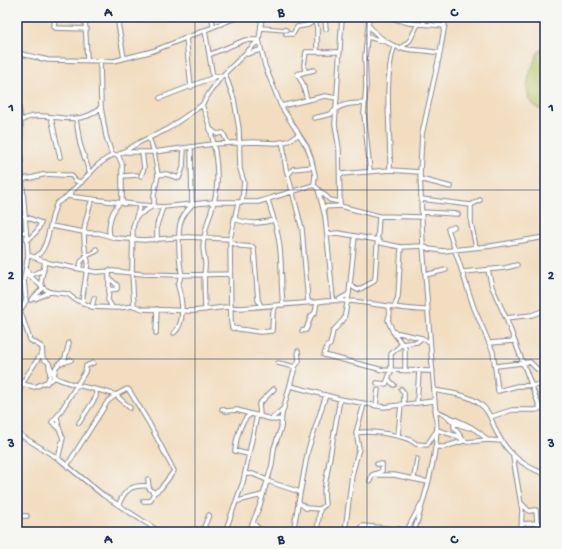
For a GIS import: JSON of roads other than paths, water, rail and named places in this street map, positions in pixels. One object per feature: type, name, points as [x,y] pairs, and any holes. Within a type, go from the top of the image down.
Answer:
[{"type":"street","points":[[55,17],[54,27],[56,28],[86,29]]},
{"type":"street","points":[[85,17],[87,59]]},
{"type":"street","points":[[117,17],[124,58]]},
{"type":"street","points":[[212,17],[213,26]]},
{"type":"street","points":[[17,53],[48,60],[87,59],[114,61],[153,51],[206,30],[227,19],[238,17]]},
{"type":"street","points":[[262,17],[259,40],[260,50],[281,106],[307,147],[313,167],[314,185],[330,200],[378,216],[422,217]]},
{"type":"street","points":[[389,17],[401,22],[446,26]]},
{"type":"street","points":[[424,17],[424,23]]},
{"type":"street","points":[[414,532],[428,482],[436,446],[437,430],[423,246],[420,179],[422,134],[446,26],[446,17]]},
{"type":"street","points":[[261,28],[294,34],[297,27],[322,18],[342,18],[336,108],[336,134],[341,174],[340,204]]},
{"type":"street","points":[[322,18],[326,29]]},
{"type":"street","points":[[370,18],[365,57],[366,86],[364,103],[365,135],[370,171]]},
{"type":"street","points":[[315,21],[317,28],[317,51]]},
{"type":"street","points":[[400,49],[410,40],[418,24]]},
{"type":"street","points":[[369,26],[384,41],[394,47],[400,49],[440,53]]},
{"type":"street","points":[[206,30],[211,54],[213,78]]},
{"type":"street","points":[[186,37],[191,87]]},
{"type":"street","points":[[368,37],[384,41]]},
{"type":"street","points":[[211,54],[241,41],[259,40]]},
{"type":"street","points":[[35,257],[40,255],[45,246],[55,207],[59,201],[67,196],[112,155],[118,155],[182,121],[189,113],[202,105],[222,77],[259,40]]},
{"type":"street","points":[[390,170],[388,103],[391,61],[394,47]]},
{"type":"street","points":[[244,55],[260,50]]},
{"type":"street","points":[[305,71],[304,65],[306,52],[340,52]]},
{"type":"street","points":[[100,61],[101,107],[106,136],[112,155]]},
{"type":"street","points":[[307,100],[303,84],[297,74],[314,70]]},
{"type":"street","points":[[225,74],[234,99],[240,142],[240,169],[244,182],[230,240],[231,302],[229,308],[232,328],[260,332],[272,331],[273,312],[276,306]]},
{"type":"street","points":[[160,98],[213,78],[222,77]]},
{"type":"street","points":[[17,95],[22,120],[19,137],[19,152],[22,174],[24,216],[28,240],[27,270],[24,279],[26,301],[17,316]]},
{"type":"street","points":[[281,106],[325,96],[337,98]]},
{"type":"street","points":[[314,118],[331,114],[336,108],[364,103]]},
{"type":"street","points":[[202,105],[210,128],[217,172],[214,202],[206,225],[203,244],[205,267],[203,274],[205,310]]},
{"type":"street","points":[[22,120],[33,117],[76,119],[89,116],[101,107]]},
{"type":"street","points":[[51,117],[60,157]]},
{"type":"street","points":[[76,119],[80,144],[90,174]]},
{"type":"street","points":[[210,128],[217,134],[223,133],[228,143]]},
{"type":"street","points":[[124,152],[154,152],[240,142],[282,142],[298,135]]},
{"type":"street","points":[[148,138],[154,152],[158,175],[154,195],[154,206]]},
{"type":"street","points":[[282,142],[286,153],[286,167],[302,229],[308,302]]},
{"type":"street","points":[[158,175],[166,174],[179,178],[184,167],[184,148]]},
{"type":"street","points":[[174,333],[180,328],[181,310],[181,293],[178,286],[182,275],[179,251],[180,225],[186,211],[192,205],[191,148]]},
{"type":"street","points":[[122,176],[139,176],[144,168],[142,152]]},
{"type":"street","points":[[118,155],[122,164],[122,203]]},
{"type":"street","points":[[286,167],[293,169],[313,167]]},
{"type":"street","points":[[288,175],[293,169]]},
{"type":"street","points":[[341,174],[390,170],[420,172]]},
{"type":"street","points":[[17,175],[22,174]]},
{"type":"street","points":[[22,181],[24,179],[31,179],[44,174],[60,177],[71,175],[76,180],[82,182]]},
{"type":"street","points":[[17,178],[22,181]]},
{"type":"street","points":[[420,179],[451,186]]},
{"type":"street","points":[[67,196],[140,206],[163,207],[214,202],[258,202],[314,185]]},
{"type":"street","points":[[318,190],[323,207],[327,234],[333,299]]},
{"type":"street","points":[[82,302],[88,261],[86,256],[84,220],[92,199]]},
{"type":"street","points":[[421,199],[471,205],[480,200]]},
{"type":"street","points":[[268,200],[278,236],[282,282],[280,290],[283,304]]},
{"type":"street","points":[[17,203],[23,203]]},
{"type":"street","points":[[110,236],[109,231],[115,207],[122,203]]},
{"type":"street","points":[[323,207],[340,204]]},
{"type":"street","points":[[471,205],[471,223],[476,247]]},
{"type":"street","points":[[134,306],[132,272],[133,227],[140,206]]},
{"type":"street","points":[[137,216],[154,206]]},
{"type":"street","points":[[157,240],[157,225],[163,207]]},
{"type":"street","points":[[422,212],[458,214]]},
{"type":"street","points":[[24,216],[41,223],[37,232],[28,240]]},
{"type":"street","points":[[349,282],[358,290],[373,282],[378,240],[378,216]]},
{"type":"street","points":[[234,219],[255,224],[274,220]]},
{"type":"street","points":[[50,226],[133,239],[157,240],[205,237],[230,240],[240,246],[253,247],[258,300],[261,306]]},
{"type":"street","points":[[454,227],[448,228],[474,308],[490,343],[496,366],[498,391],[517,386],[542,385],[545,382]]},
{"type":"street","points":[[17,232],[26,232]]},
{"type":"street","points":[[327,234],[338,233],[378,240],[381,243],[401,247],[423,246],[435,250],[491,246],[545,238]]},
{"type":"street","points":[[355,236],[348,302],[344,319],[333,331],[330,345],[327,346],[324,355],[383,370],[433,371]]},
{"type":"street","points":[[395,307],[398,297],[401,247]]},
{"type":"street","points":[[79,268],[81,262],[86,256],[97,251],[96,249]]},
{"type":"street","points":[[28,255],[35,257],[46,265],[79,268],[96,272],[109,270],[143,274],[230,274]]},
{"type":"street","points":[[24,279],[29,275],[37,274],[46,265]]},
{"type":"street","points":[[44,288],[41,282],[46,265]]},
{"type":"street","points":[[463,272],[518,265]]},
{"type":"street","points":[[27,270],[29,275],[50,292],[68,294],[92,307],[125,308],[134,306],[144,309],[205,310],[276,306],[283,304],[340,299],[348,302],[388,308],[395,307],[428,310]]},
{"type":"street","points":[[109,270],[108,300],[112,307]]},
{"type":"street","points":[[425,275],[446,270]]},
{"type":"street","points":[[488,270],[492,287],[506,318],[540,408]]},
{"type":"street","points":[[109,278],[117,286],[114,290],[109,290]]},
{"type":"street","points":[[31,300],[44,288]]},
{"type":"street","points":[[26,301],[50,292]]},
{"type":"street","points":[[340,299],[349,294]]},
{"type":"street","points":[[92,307],[94,298]]},
{"type":"street","points":[[302,331],[306,330],[311,316],[316,313],[317,302]]},
{"type":"street","points":[[388,308],[390,313],[388,320],[405,348],[405,371]]},
{"type":"street","points":[[156,333],[157,309]]},
{"type":"street","points":[[20,310],[30,340],[44,349],[42,353],[43,359],[48,362],[56,378],[76,385],[116,395],[130,408]]},
{"type":"street","points":[[506,318],[532,315],[545,310]]},
{"type":"street","points":[[394,332],[422,338],[430,342]]},
{"type":"street","points":[[377,383],[386,384],[389,380],[392,354],[402,344],[417,342],[422,338]]},
{"type":"street","points":[[490,343],[514,341]]},
{"type":"street","points":[[62,363],[69,343]]},
{"type":"street","points":[[250,532],[272,465],[274,448],[281,428],[284,408],[295,367],[299,361],[298,351]]},
{"type":"street","points":[[17,395],[22,384],[42,353]]},
{"type":"street","points":[[22,384],[34,387],[47,383],[52,379],[53,372],[56,367],[71,360]]},
{"type":"street","points":[[47,383],[50,375],[48,362]]},
{"type":"street","points":[[383,370],[390,362]]},
{"type":"street","points":[[496,366],[530,362],[537,369],[541,370]]},
{"type":"street","points":[[58,459],[63,438],[59,428],[52,423],[57,417],[86,366],[93,363]]},
{"type":"street","points":[[278,363],[295,367]]},
{"type":"street","points":[[417,403],[419,371]]},
{"type":"street","points":[[389,380],[394,385]]},
{"type":"street","points":[[291,386],[340,399],[384,407],[434,401]]},
{"type":"street","points":[[68,467],[68,464],[108,401],[127,389],[149,423],[174,471],[161,488],[154,493],[150,501],[143,501]]},
{"type":"street","points":[[225,532],[232,509],[238,501],[245,474],[248,454],[259,415],[258,404],[274,389]]},
{"type":"street","points":[[398,436],[404,393],[401,389]]},
{"type":"street","points":[[79,422],[96,398],[96,390]]},
{"type":"street","points":[[376,406],[378,390]]},
{"type":"street","points":[[434,390],[471,398],[482,406],[513,457],[525,465],[545,474]]},
{"type":"street","points":[[293,532],[308,450],[326,395]]},
{"type":"street","points":[[317,532],[320,510],[325,506],[324,492],[340,399]]},
{"type":"street","points":[[345,532],[353,470],[359,448],[356,433],[364,404]]},
{"type":"street","points":[[490,417],[512,410],[536,410],[545,407]]},
{"type":"street","points":[[271,419],[284,408]]},
{"type":"street","points":[[222,409],[226,412],[237,410],[271,419],[282,419]]},
{"type":"street","points":[[435,410],[459,420],[482,434],[487,440]]},
{"type":"street","points":[[248,454],[236,452],[236,441],[242,424],[251,414]]},
{"type":"street","points":[[447,416],[454,423],[473,429]]},
{"type":"street","points":[[454,423],[454,427],[464,441]]},
{"type":"street","points":[[437,430],[457,436],[464,441],[471,443],[487,440],[502,441]]},
{"type":"street","points":[[356,433],[364,431],[398,436],[411,439],[416,444],[427,445],[437,430]]},
{"type":"street","points":[[17,433],[58,459],[103,495],[160,532]]},
{"type":"street","points":[[436,446],[444,447],[464,441]]},
{"type":"street","points":[[513,457],[522,510],[521,532]]},
{"type":"street","points":[[414,478],[417,458]]},
{"type":"street","points":[[370,481],[372,475],[382,471],[382,464],[377,464]]},
{"type":"street","points":[[245,474],[253,474],[267,481],[300,492]]},
{"type":"street","points":[[372,475],[394,475],[428,482]]},
{"type":"street","points":[[148,479],[148,486],[151,492],[154,493]]},
{"type":"street","points":[[119,504],[122,495],[129,488],[135,486],[148,486]]},
{"type":"street","points":[[238,501],[262,495]]},
{"type":"street","points":[[519,498],[524,508],[529,511],[536,510],[537,523]]},
{"type":"street","points":[[298,502],[306,508],[320,510]]},
{"type":"street","points":[[361,532],[361,527],[363,526],[407,530],[416,510],[423,502]]},
{"type":"street","points":[[209,515],[203,530],[214,532]]},
{"type":"street","points":[[17,516],[27,516]]},
{"type":"street","points":[[253,523],[262,532]]},
{"type":"street","points":[[522,524],[537,523],[545,526]]}]
